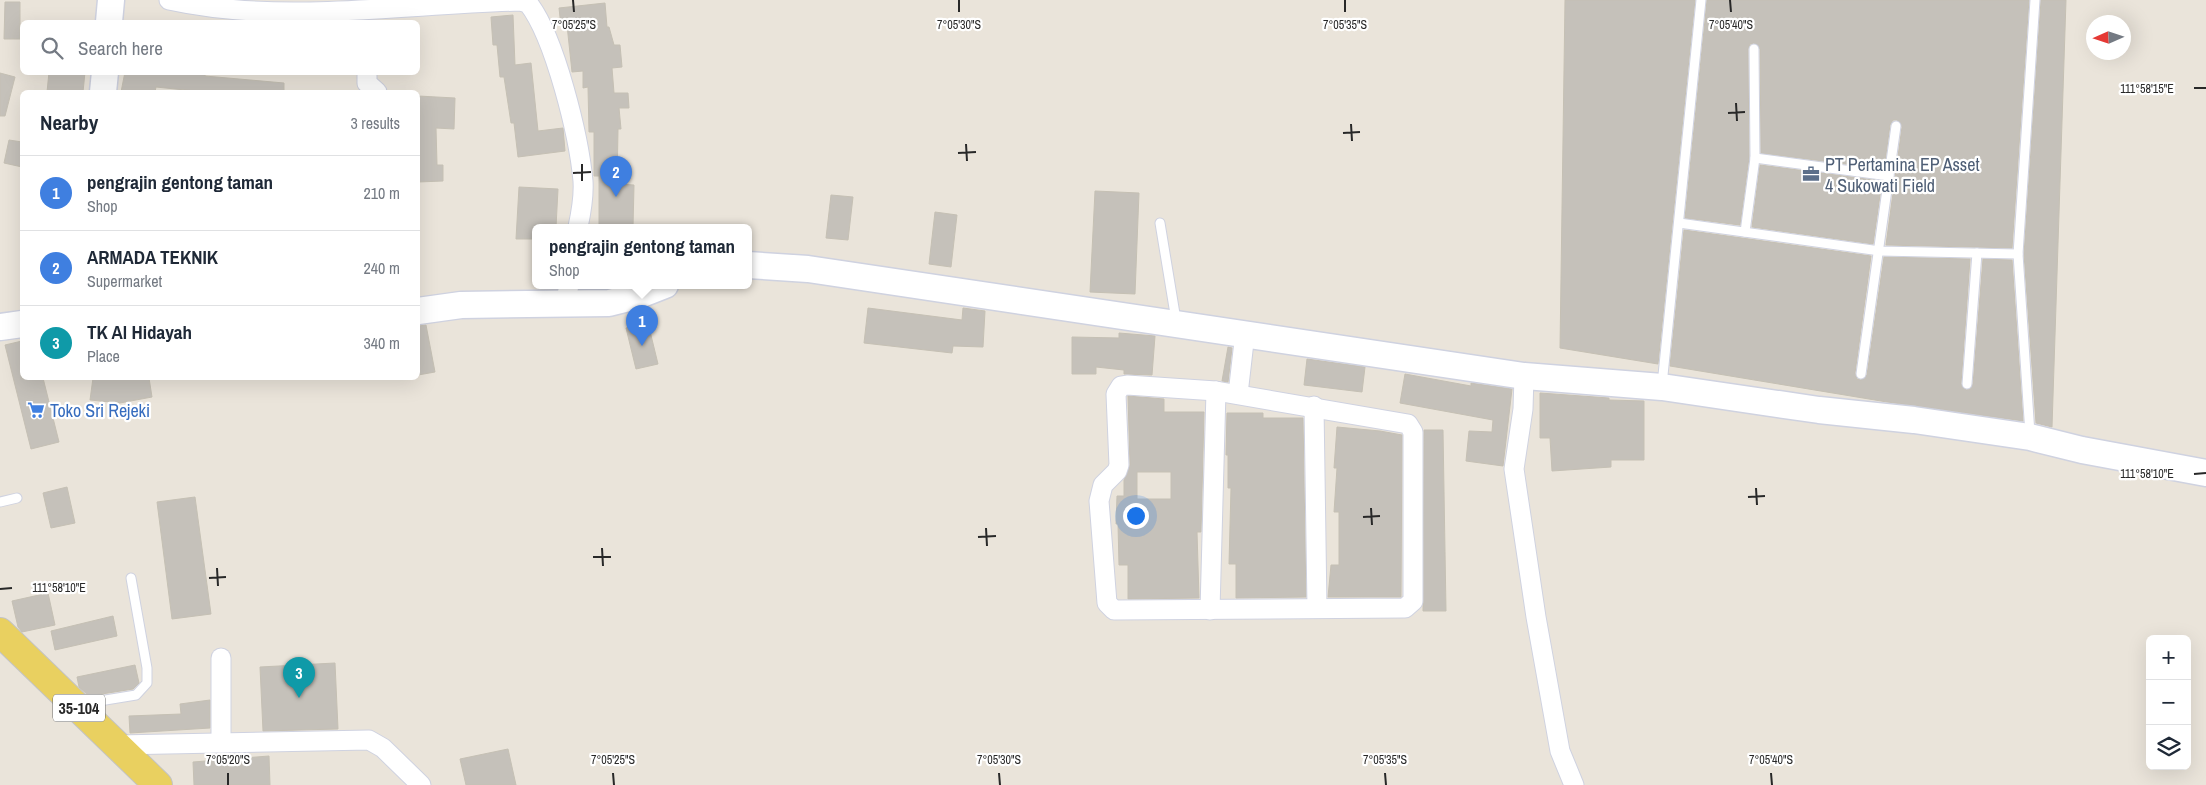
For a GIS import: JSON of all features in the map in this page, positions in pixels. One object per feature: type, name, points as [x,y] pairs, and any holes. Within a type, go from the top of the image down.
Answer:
[{"type":"main road","name":"35-104","points":[[0,632],[158,785]]},
{"type":"street","points":[[109,20],[111,0]]},
{"type":"street","points":[[168,0],[229,11],[368,17],[447,3],[528,3],[548,37],[577,140],[583,183],[578,224]]},
{"type":"street","points":[[103,90],[105,75]]},
{"type":"street","points":[[367,75],[367,83],[375,90]]},
{"type":"street","points":[[752,265],[808,269],[1524,376],[1662,387],[1819,410],[1914,420],[2030,436],[2082,450],[2206,473]]},
{"type":"street","points":[[420,311],[567,295],[609,303],[638,296],[655,289]]},
{"type":"street","points":[[0,327],[20,324]]},
{"type":"street","points":[[1238,394],[1245,333]]},
{"type":"street","points":[[1524,376],[1523,409],[1514,469],[1536,617],[1560,751],[1574,785]]},
{"type":"street","points":[[1121,386],[1238,394],[1404,422],[1412,427],[1414,432],[1413,601],[1405,608],[1121,611],[1107,603],[1099,501],[1103,485],[1117,471],[1119,465],[1116,394],[1121,386]]},
{"type":"street","points":[[1210,610],[1216,391]]},
{"type":"street","points":[[1314,406],[1317,608]]},
{"type":"street","points":[[221,743],[222,658]]},
{"type":"street","points":[[117,745],[368,740],[383,748],[421,785]]},
{"type":"lane","points":[[1662,387],[1701,0]]},
{"type":"lane","points":[[2030,436],[2018,254],[2034,0]]},
{"type":"lane","points":[[1745,232],[1756,158],[1754,49]]},
{"type":"lane","points":[[1861,374],[1880,251],[1896,126]]},
{"type":"lane","points":[[1756,158],[1889,176]]},
{"type":"lane","points":[[1680,223],[1880,251],[2018,254]]},
{"type":"lane","points":[[1160,224],[1176,323]]},
{"type":"lane","points":[[1967,384],[1977,253]]},
{"type":"lane","points":[[0,502],[17,498]]},
{"type":"lane","points":[[76,705],[136,694],[147,683],[147,668],[131,578]]},
{"type":"building","points":[[1565,0],[1695,0],[1658,364],[1560,348]]},
{"type":"building","points":[[1707,0],[2029,0],[2012,248],[1886,245],[1902,127],[1897,120],[1893,120],[1890,125],[1884,169],[1761,153],[1760,49],[1754,43],[1750,44],[1748,49],[1749,158],[1740,225],[1685,218]]},
{"type":"building","points":[[2041,0],[2066,0],[2052,427],[2036,423],[2024,254]]},
{"type":"building","points":[[5,2],[20,2],[20,39],[4,39]]},
{"type":"building","points":[[605,3],[607,27],[609,27],[614,45],[620,45],[622,67],[612,68],[614,93],[628,93],[629,108],[619,108],[621,129],[618,129],[617,184],[634,185],[633,224],[599,224],[599,176],[594,176],[594,132],[589,132],[588,87],[583,88],[583,71],[572,72],[567,25],[561,26],[559,8]]},
{"type":"building","points":[[513,15],[515,65],[531,63],[538,131],[563,128],[565,151],[518,157],[514,123],[511,123],[504,77],[500,77],[497,45],[493,45],[491,17]]},
{"type":"building","points":[[0,73],[15,77],[5,116],[0,116]]},
{"type":"building","points":[[49,75],[85,75],[83,90],[47,90]]},
{"type":"building","points":[[124,75],[205,75],[284,83],[284,90],[185,90],[156,87],[155,90],[121,90]]},
{"type":"building","points":[[420,96],[455,98],[454,129],[436,128],[437,165],[443,165],[443,181],[420,182]]},
{"type":"building","points":[[9,140],[20,142],[20,167],[4,163]]},
{"type":"building","points":[[1760,165],[1882,181],[1873,244],[1752,227]]},
{"type":"building","points":[[519,187],[558,189],[556,224],[532,224],[532,239],[516,239]]},
{"type":"building","points":[[1095,191],[1139,193],[1135,294],[1090,292]]},
{"type":"building","points":[[831,195],[853,197],[848,240],[826,238]]},
{"type":"building","points":[[935,212],[957,215],[951,267],[929,264]]},
{"type":"building","points":[[1684,230],[1871,256],[1855,373],[1857,379],[1861,380],[1867,375],[1884,257],[1970,259],[1961,384],[1966,390],[1970,389],[1973,384],[1983,259],[2012,260],[2023,421],[1887,402],[1670,366]]},
{"type":"building","points":[[868,308],[962,320],[963,308],[985,311],[983,347],[953,346],[952,353],[864,343]]},
{"type":"building","points":[[648,323],[658,364],[636,369],[626,328]]},
{"type":"building","points":[[426,325],[435,372],[420,375],[420,326]]},
{"type":"building","points":[[1119,333],[1155,336],[1152,375],[1124,374],[1124,370],[1096,367],[1096,374],[1072,374],[1072,337],[1119,338]]},
{"type":"building","name":"Toko Sri Rejeki","points":[[20,341],[20,380],[44,380],[59,442],[31,449],[5,345]]},
{"type":"building","points":[[1228,347],[1232,348],[1228,382],[1222,381]]},
{"type":"building","points":[[1307,359],[1365,367],[1362,392],[1304,385]]},
{"type":"building","points":[[1405,374],[1471,386],[1471,383],[1512,389],[1503,466],[1466,461],[1469,431],[1492,432],[1493,420],[1400,403]]},
{"type":"building","points":[[93,380],[149,380],[152,397],[120,403],[90,400]]},
{"type":"building","points":[[1540,393],[1609,398],[1609,400],[1644,401],[1644,460],[1611,460],[1611,467],[1552,471],[1550,438],[1540,438]]},
{"type":"building","points":[[1128,396],[1164,399],[1164,412],[1204,412],[1201,532],[1197,532],[1199,598],[1128,599],[1128,565],[1119,565],[1118,524],[1116,524],[1117,496],[1124,496],[1124,480],[1130,465]],"holes":[[[1137,472],[1171,472],[1171,499],[1137,499]]]},
{"type":"building","points":[[1227,413],[1263,413],[1263,418],[1303,418],[1306,597],[1236,598],[1236,564],[1229,564],[1231,488],[1228,488],[1228,455],[1226,455]]},
{"type":"building","points":[[1337,427],[1402,435],[1401,597],[1328,597],[1331,565],[1339,565],[1339,512],[1334,512],[1337,468],[1334,468]]},
{"type":"building","points":[[1424,430],[1443,430],[1446,611],[1423,611]]},
{"type":"building","points":[[67,487],[75,523],[51,528],[43,493]]},
{"type":"building","points":[[195,497],[211,614],[172,619],[157,502]]},
{"type":"building","points":[[48,593],[55,625],[22,632],[18,627],[12,601]]},
{"type":"building","points":[[113,616],[117,636],[55,650],[51,631]]},
{"type":"building","points":[[335,663],[338,729],[263,731],[260,667]]},
{"type":"building","points":[[135,665],[139,683],[133,689],[89,696],[79,687],[77,677]]},
{"type":"building","points":[[210,700],[210,728],[130,733],[129,716],[181,714],[180,704]]},
{"type":"building","points":[[508,749],[516,785],[466,785],[460,759]]},
{"type":"building","points":[[269,756],[270,785],[194,785],[193,762]]},
{"type":"place","name":"PT Pertamina EP Asset 4 Sukowati Field","points":[[1811,174]]},
{"type":"place","name":"ARMADA TEKNIK","points":[[616,197]]},
{"type":"place","name":"pengrajin gentong taman","points":[[642,346]]},
{"type":"place","name":"Toko Sri Rejeki","points":[[36,410]]},
{"type":"place","name":"TK Al Hidayah","points":[[299,698]]}]
